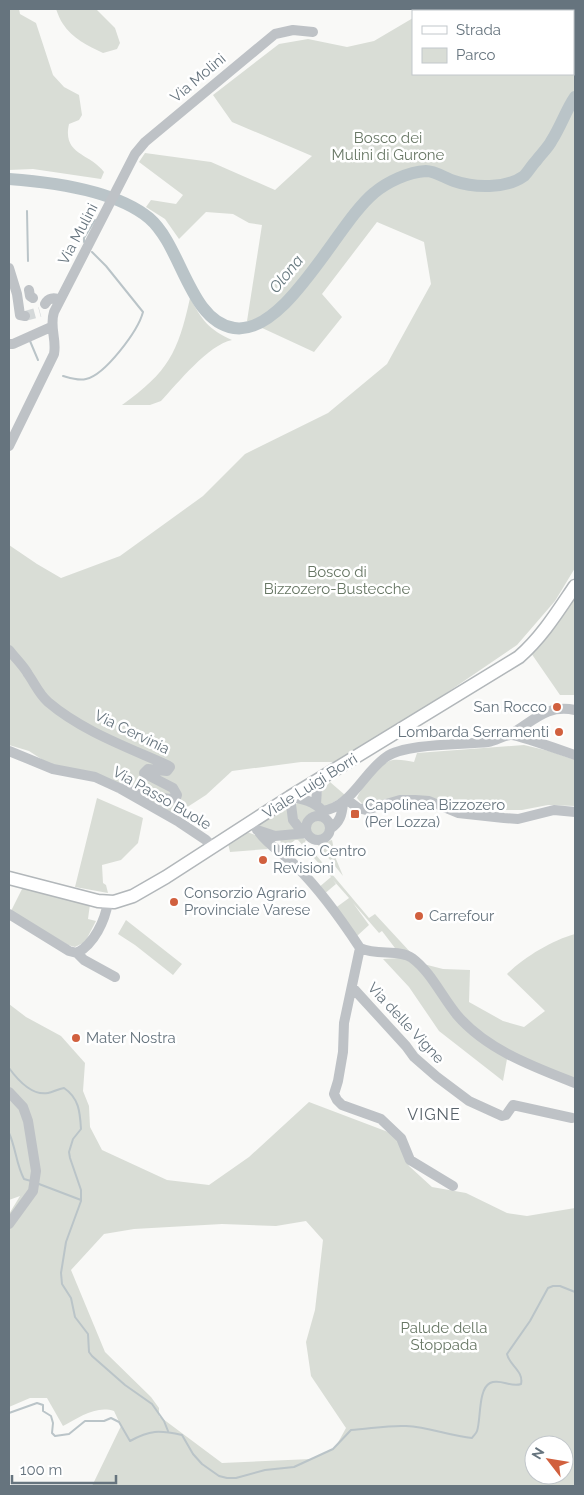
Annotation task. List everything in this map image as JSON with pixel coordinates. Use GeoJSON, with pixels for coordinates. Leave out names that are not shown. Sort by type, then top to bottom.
{"type":"FeatureCollection","features":[{"type":"Feature","properties":{"kind":"main road","name":"Viale Luigi Borri"},"geometry":{"type":"LineString","coordinates":[[9,878],[80,897],[108,902],[133,896],[166,877],[290,797],[519,657],[532,646],[575,586]]}},
{"type":"Feature","properties":{"kind":"street","name":"Via Molini"},"geometry":{"type":"LineString","coordinates":[[122,181],[135,154],[145,142],[275,34],[293,30],[313,32]]}},
{"type":"Feature","properties":{"kind":"street","name":"Via Mulini"},"geometry":{"type":"LineString","coordinates":[[9,446],[54,354],[55,340],[41,304],[60,300],[122,181]]}},
{"type":"Feature","properties":{"kind":"street"},"geometry":{"type":"LineString","coordinates":[[9,268],[17,294],[20,314],[25,316]]}},
{"type":"Feature","properties":{"kind":"street"},"geometry":{"type":"LineString","coordinates":[[9,344],[13,344],[51,327]]}},
{"type":"Feature","properties":{"kind":"street","name":"Via Cervinia"},"geometry":{"type":"LineString","coordinates":[[9,650],[28,672],[36,687],[48,701],[69,717],[96,732],[167,765],[170,768],[167,771],[144,770],[144,772],[173,788],[177,795],[176,798],[169,800],[132,789],[119,788]]}},
{"type":"Feature","properties":{"kind":"street"},"geometry":{"type":"LineString","coordinates":[[305,833],[306,825],[310,819],[320,810],[332,809],[345,801],[372,769],[387,756],[410,749],[491,742],[511,734],[548,711],[572,708]]}},
{"type":"Feature","properties":{"kind":"street"},"geometry":{"type":"LineString","coordinates":[[511,734],[575,755]]}},
{"type":"Feature","properties":{"kind":"street","name":"Via Passo Buole"},"geometry":{"type":"LineString","coordinates":[[9,751],[53,769],[95,777],[119,788],[179,822],[213,847]]}},
{"type":"Feature","properties":{"kind":"street"},"geometry":{"type":"LineString","coordinates":[[320,810],[317,790],[325,776]]}},
{"type":"Feature","properties":{"kind":"street"},"geometry":{"type":"LineString","coordinates":[[330,829],[328,821],[320,810],[303,799],[290,797],[293,820],[305,833],[314,839],[321,840],[337,824],[345,801]]}},
{"type":"Feature","properties":{"kind":"street"},"geometry":{"type":"LineString","coordinates":[[345,801],[366,810],[400,800],[415,800],[434,803],[458,813],[504,818],[518,818],[554,810],[575,812]]}},
{"type":"Feature","properties":{"kind":"street"},"geometry":{"type":"LineString","coordinates":[[249,823],[266,841],[286,856],[308,879],[360,948],[368,952],[401,953],[411,958],[424,970],[457,1016],[480,1036],[507,1053],[541,1070],[575,1083]]}},
{"type":"Feature","properties":{"kind":"street"},"geometry":{"type":"LineString","coordinates":[[259,832],[275,836],[305,833]]}},
{"type":"Feature","properties":{"kind":"street"},"geometry":{"type":"LineString","coordinates":[[275,836],[276,848]]}},
{"type":"Feature","properties":{"kind":"street"},"geometry":{"type":"LineString","coordinates":[[77,953],[86,948],[101,925],[108,902]]}},
{"type":"Feature","properties":{"kind":"street"},"geometry":{"type":"LineString","coordinates":[[9,914],[115,977]]}},
{"type":"Feature","properties":{"kind":"street","name":"Via delle Vigne"},"geometry":{"type":"LineString","coordinates":[[360,948],[344,1024],[343,1052],[334,1094],[342,1105],[381,1119],[401,1138],[410,1160],[453,1186]]}},
{"type":"Feature","properties":{"kind":"street","name":"Via delle Vigne"},"geometry":{"type":"LineString","coordinates":[[352,987],[414,1057],[469,1101],[502,1116],[506,1115],[513,1105],[572,1118]]}},
{"type":"Feature","properties":{"kind":"street"},"geometry":{"type":"LineString","coordinates":[[9,1092],[23,1108],[28,1121],[36,1170],[33,1191],[9,1224]]}},
{"type":"Feature","properties":{"kind":"green space"},"geometry":{"type":"Polygon","coordinates":[[[9,9],[19,9],[20,14],[36,23],[53,75],[64,87],[79,95],[82,115],[79,120],[69,124],[68,134],[70,142],[73,148],[104,172],[101,179],[33,169],[9,170],[9,9]]]}},
{"type":"Feature","properties":{"kind":"green space"},"geometry":{"type":"Polygon","coordinates":[[[56,9],[96,9],[115,28],[120,43],[117,49],[103,53],[81,41],[67,29],[56,9]]]}},
{"type":"Feature","properties":{"kind":"green space","name":"Bosco di Bizzozero-Bustecche"},"geometry":{"type":"Polygon","coordinates":[[[575,9],[575,568],[555,601],[517,645],[364,749],[337,762],[301,762],[232,771],[206,795],[175,815],[102,781],[52,766],[29,751],[9,745],[9,545],[61,578],[120,556],[203,496],[245,454],[328,413],[387,364],[431,284],[424,242],[377,222],[322,294],[342,317],[314,352],[247,321],[262,225],[249,223],[233,214],[206,212],[179,239],[165,219],[146,207],[151,200],[176,204],[183,195],[139,162],[145,153],[211,162],[275,190],[312,156],[232,122],[213,95],[279,44],[308,39],[347,47],[374,41],[412,19],[412,75],[574,75],[574,10],[424,10],[575,9]]]}},
{"type":"Feature","properties":{"kind":"green space"},"geometry":{"type":"Polygon","coordinates":[[[190,298],[211,328],[232,340],[223,343],[203,357],[161,401],[150,405],[122,405],[150,382],[169,360],[181,333],[190,298]]]}},
{"type":"Feature","properties":{"kind":"green space"},"geometry":{"type":"Polygon","coordinates":[[[575,598],[575,695],[560,695],[531,653],[575,598]]]}},
{"type":"Feature","properties":{"kind":"green space"},"geometry":{"type":"Polygon","coordinates":[[[524,745],[575,760],[575,806],[548,805],[522,810],[501,810],[480,804],[471,807],[427,797],[366,806],[357,798],[367,781],[377,770],[393,760],[414,762],[417,753],[524,745]]]}},
{"type":"Feature","properties":{"kind":"green space"},"geometry":{"type":"Polygon","coordinates":[[[330,782],[345,795],[324,808],[319,803],[322,791],[330,782]]]}},
{"type":"Feature","properties":{"kind":"green space"},"geometry":{"type":"Polygon","coordinates":[[[97,798],[143,818],[138,843],[121,860],[102,865],[103,883],[106,885],[108,893],[75,887],[97,798]]]}},
{"type":"Feature","properties":{"kind":"green space"},"geometry":{"type":"Polygon","coordinates":[[[299,802],[304,802],[320,813],[309,818],[304,829],[296,819],[295,805],[299,802]]]}},
{"type":"Feature","properties":{"kind":"green space"},"geometry":{"type":"Polygon","coordinates":[[[288,807],[297,830],[279,832],[261,828],[259,824],[288,807]]]}},
{"type":"Feature","properties":{"kind":"green space"},"geometry":{"type":"Polygon","coordinates":[[[318,819],[324,822],[327,828],[324,834],[318,837],[312,834],[309,828],[312,822],[318,819]]]}},
{"type":"Feature","properties":{"kind":"green space"},"geometry":{"type":"Polygon","coordinates":[[[247,832],[258,836],[268,849],[230,852],[228,843],[247,832]]]}},
{"type":"Feature","properties":{"kind":"green space"},"geometry":{"type":"Polygon","coordinates":[[[300,836],[306,840],[305,842],[369,918],[375,914],[412,954],[398,952],[382,931],[379,933],[353,903],[369,925],[357,936],[334,909],[349,898],[333,880],[336,884],[323,895],[318,888],[331,877],[298,840],[295,840],[282,851],[280,838],[300,836]]]}},
{"type":"Feature","properties":{"kind":"green space"},"geometry":{"type":"Polygon","coordinates":[[[332,840],[336,859],[343,876],[318,845],[332,840]]]}},
{"type":"Feature","properties":{"kind":"green space"},"geometry":{"type":"Polygon","coordinates":[[[23,887],[90,904],[88,919],[96,921],[85,942],[75,947],[68,945],[11,911],[23,887]]]}},
{"type":"Feature","properties":{"kind":"green space"},"geometry":{"type":"Polygon","coordinates":[[[126,920],[182,964],[173,975],[118,934],[126,920]]]}},
{"type":"Feature","properties":{"kind":"green space"},"geometry":{"type":"Polygon","coordinates":[[[575,934],[575,1082],[507,1059],[503,1081],[439,1031],[409,987],[383,959],[400,958],[443,969],[470,970],[469,1002],[503,1021],[524,1027],[545,1011],[507,974],[539,950],[557,940],[575,934]]]}},
{"type":"Feature","properties":{"kind":"green space","name":"Palude della Stoppada"},"geometry":{"type":"Polygon","coordinates":[[[9,1004],[26,1017],[61,1036],[85,1063],[83,1091],[89,1106],[90,1127],[102,1150],[167,1180],[209,1185],[249,1157],[309,1102],[396,1135],[409,1166],[432,1187],[466,1193],[507,1213],[527,1216],[575,1208],[575,1486],[92,1486],[121,1426],[114,1411],[94,1411],[63,1426],[47,1398],[30,1398],[9,1407],[9,1214],[20,1196],[9,1200],[9,1004]],[[306,1221],[276,1226],[222,1224],[134,1229],[104,1234],[71,1270],[105,1352],[151,1397],[159,1408],[159,1416],[222,1463],[311,1459],[335,1448],[346,1428],[311,1376],[306,1342],[315,1310],[323,1240],[306,1221]]]}},
{"type":"Feature","properties":{"kind":"waterway","name":"Olona"},"geometry":{"type":"LineString","coordinates":[[9,179],[44,182],[82,189],[101,194],[135,208],[149,218],[160,230],[196,298],[206,312],[219,322],[234,328],[253,326],[273,314],[292,296],[360,207],[379,189],[391,181],[426,171],[454,181],[480,186],[499,185],[517,180],[524,176],[549,146],[575,97]]}},
{"type":"Feature","properties":{"kind":"waterway"},"geometry":{"type":"LineString","coordinates":[[27,211],[28,261]]}},
{"type":"Feature","properties":{"kind":"waterway"},"geometry":{"type":"LineString","coordinates":[[84,242],[84,238],[95,220]]}},
{"type":"Feature","properties":{"kind":"waterway"},"geometry":{"type":"LineString","coordinates":[[63,376],[83,380],[94,376],[102,370],[128,340],[143,312],[106,266],[92,252]]}},
{"type":"Feature","properties":{"kind":"waterway"},"geometry":{"type":"LineString","coordinates":[[30,341],[38,360]]}},
{"type":"Feature","properties":{"kind":"waterway"},"geometry":{"type":"LineString","coordinates":[[9,1068],[21,1082],[36,1092],[48,1093],[64,1088],[76,1101],[81,1129],[73,1139],[69,1152],[81,1190],[81,1201],[66,1242],[61,1273],[62,1284],[71,1298],[75,1317],[88,1334],[89,1352],[125,1385],[152,1404],[164,1421],[168,1431]]}},
{"type":"Feature","properties":{"kind":"waterway"},"geometry":{"type":"LineString","coordinates":[[9,1133],[21,1173],[24,1179],[31,1181]]}},
{"type":"Feature","properties":{"kind":"waterway"},"geometry":{"type":"LineString","coordinates":[[39,1184],[81,1200]]}},
{"type":"Feature","properties":{"kind":"waterway"},"geometry":{"type":"LineString","coordinates":[[9,1413],[37,1403],[43,1405],[43,1411],[51,1416],[53,1423],[52,1433],[55,1436],[69,1434],[85,1421],[104,1421],[111,1418],[119,1422],[130,1441],[155,1432],[182,1435],[193,1454],[202,1464],[219,1476],[227,1478],[236,1478],[265,1470],[294,1467],[333,1449],[351,1430],[406,1426],[472,1438],[477,1431],[483,1391],[486,1386],[494,1382],[513,1385],[521,1384],[520,1375],[510,1362],[507,1354],[530,1321],[548,1288],[560,1286],[575,1292]]}},
{"type":"Feature","properties":{"kind":"tunnel"},"geometry":{"type":"LineString","coordinates":[[25,316],[40,312]]}},
{"type":"Feature","properties":{"kind":"place","name":"San Rocco"},"geometry":{"type":"Point","coordinates":[557,707]}},
{"type":"Feature","properties":{"kind":"place","name":"Lombarda Serramenti"},"geometry":{"type":"Point","coordinates":[559,732]}},
{"type":"Feature","properties":{"kind":"place","name":"Capolinea Bizzozero (Per Lozza)"},"geometry":{"type":"Point","coordinates":[355,814]}},
{"type":"Feature","properties":{"kind":"place","name":"Ufficio Centro Revisioni"},"geometry":{"type":"Point","coordinates":[263,860]}},
{"type":"Feature","properties":{"kind":"place","name":"Consorzio Agrario Provinciale Varese"},"geometry":{"type":"Point","coordinates":[174,902]}},
{"type":"Feature","properties":{"kind":"place","name":"Carrefour"},"geometry":{"type":"Point","coordinates":[419,916]}},
{"type":"Feature","properties":{"kind":"place","name":"Mater Nostra"},"geometry":{"type":"Point","coordinates":[76,1038]}},
{"type":"Feature","properties":{"kind":"district","name":"VIGNE"},"geometry":{"type":"Point","coordinates":[434,1114]}},
{"type":"Feature","properties":{"kind":"park label","name":"Bosco dei Mulini di Gurone"},"geometry":{"type":"Point","coordinates":[388,146]}}]}
